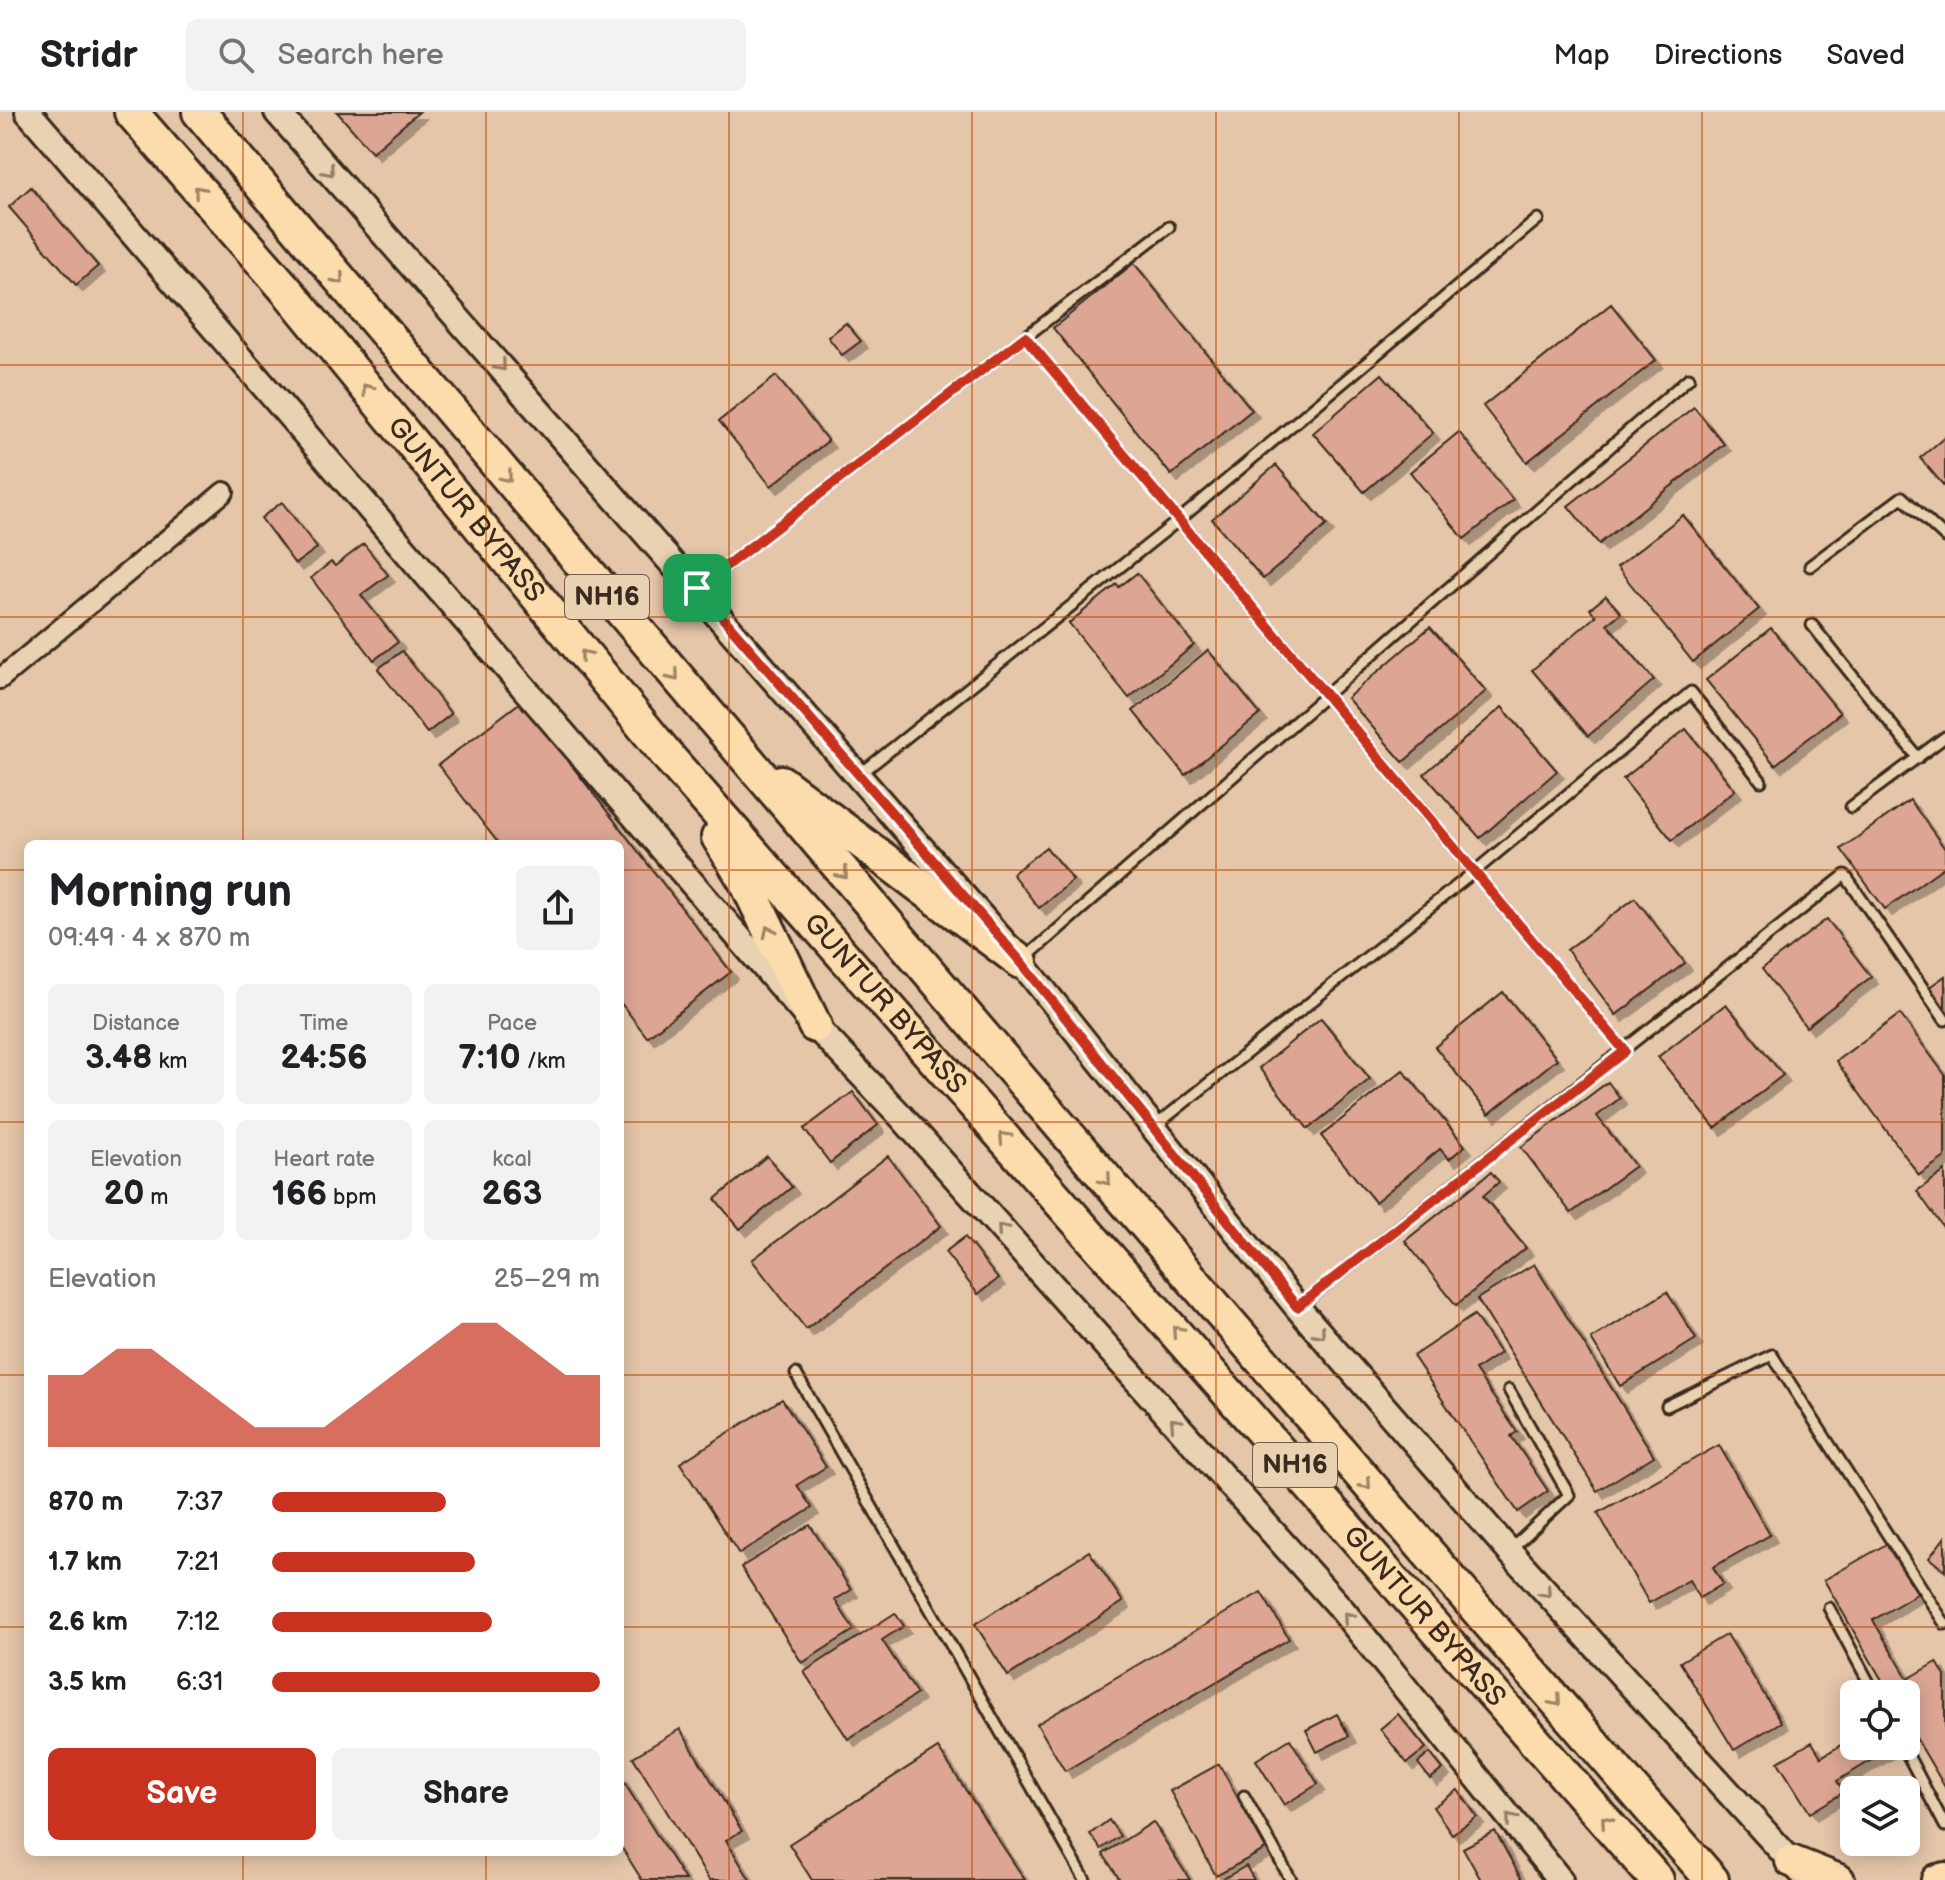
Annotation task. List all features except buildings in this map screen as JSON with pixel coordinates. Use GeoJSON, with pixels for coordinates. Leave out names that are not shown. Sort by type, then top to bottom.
{"type":"FeatureCollection","features":[{"type":"Feature","properties":{"kind":"highway","name":"GUNTUR BYPASS"},"geometry":{"type":"LineString","coordinates":[[131,112],[289,293],[671,760],[1657,1880]]}},
{"type":"Feature","properties":{"kind":"highway","name":"GUNTUR BYPASS"},"geometry":{"type":"LineString","coordinates":[[199,112],[731,743],[1020,1077],[1244,1343],[1712,1880]]}},
{"type":"Feature","properties":{"kind":"highway"},"geometry":{"type":"LineString","coordinates":[[731,743],[1021,962]]}},
{"type":"Feature","properties":{"kind":"highway"},"geometry":{"type":"LineString","coordinates":[[671,760],[747,884],[815,1026]]}},
{"type":"Feature","properties":{"kind":"main road"},"geometry":{"type":"LineString","coordinates":[[1799,1870],[1839,1880]]}},
{"type":"Feature","properties":{"kind":"main road"},"geometry":{"type":"LineString","coordinates":[[1937,1880],[1945,1878]]}},
{"type":"Feature","properties":{"kind":"street"},"geometry":{"type":"LineString","coordinates":[[28,112],[815,1026],[899,1114],[1343,1611],[1560,1880]]}},
{"type":"Feature","properties":{"kind":"street"},"geometry":{"type":"LineString","coordinates":[[277,112],[697,588],[1021,962],[1297,1307],[1509,1551],[1799,1870]]}},
{"type":"Feature","properties":{"kind":"street"},"geometry":{"type":"LineString","coordinates":[[0,679],[224,492]]}},
{"type":"Feature","properties":{"kind":"lane"},"geometry":{"type":"LineString","coordinates":[[859,775],[1179,520],[1538,219]]}},
{"type":"Feature","properties":{"kind":"lane"},"geometry":{"type":"LineString","coordinates":[[697,588],[1169,227]]}},
{"type":"Feature","properties":{"kind":"lane"},"geometry":{"type":"LineString","coordinates":[[1025,337],[1625,1051]]}},
{"type":"Feature","properties":{"kind":"lane"},"geometry":{"type":"LineString","coordinates":[[1021,962],[1689,378]]}},
{"type":"Feature","properties":{"kind":"lane"},"geometry":{"type":"LineString","coordinates":[[1810,566],[1902,497],[1945,537]]}},
{"type":"Feature","properties":{"kind":"lane"},"geometry":{"type":"LineString","coordinates":[[1812,625],[1918,758]]}},
{"type":"Feature","properties":{"kind":"lane"},"geometry":{"type":"LineString","coordinates":[[1155,1126],[1474,872],[1691,692],[1761,781]]}},
{"type":"Feature","properties":{"kind":"lane"},"geometry":{"type":"LineString","coordinates":[[1851,807],[1945,737]]}},
{"type":"Feature","properties":{"kind":"lane"},"geometry":{"type":"LineString","coordinates":[[1297,1307],[1845,875],[1945,1020]]}},
{"type":"Feature","properties":{"kind":"lane"},"geometry":{"type":"LineString","coordinates":[[1667,1406],[1772,1355],[1945,1624]]}},
{"type":"Feature","properties":{"kind":"lane"},"geometry":{"type":"LineString","coordinates":[[796,1374],[1085,1880]]}},
{"type":"Feature","properties":{"kind":"lane"},"geometry":{"type":"LineString","coordinates":[[1509,1390],[1569,1495],[1509,1551]]}},
{"type":"Feature","properties":{"kind":"lane"},"geometry":{"type":"LineString","coordinates":[[1829,1608],[1868,1680]]}},
{"type":"Feature","properties":{"kind":"lane"},"geometry":{"type":"LineString","coordinates":[[1910,1760],[1945,1826]]}},
{"type":"Feature","properties":{"kind":"lane"},"geometry":{"type":"LineString","coordinates":[[1244,1796],[1291,1880]]}},
{"type":"Feature","properties":{"kind":"route"},"geometry":{"type":"LineString","coordinates":[[1025,337],[1625,1051],[1297,1307],[1021,962],[697,588],[1025,337]]}}]}
